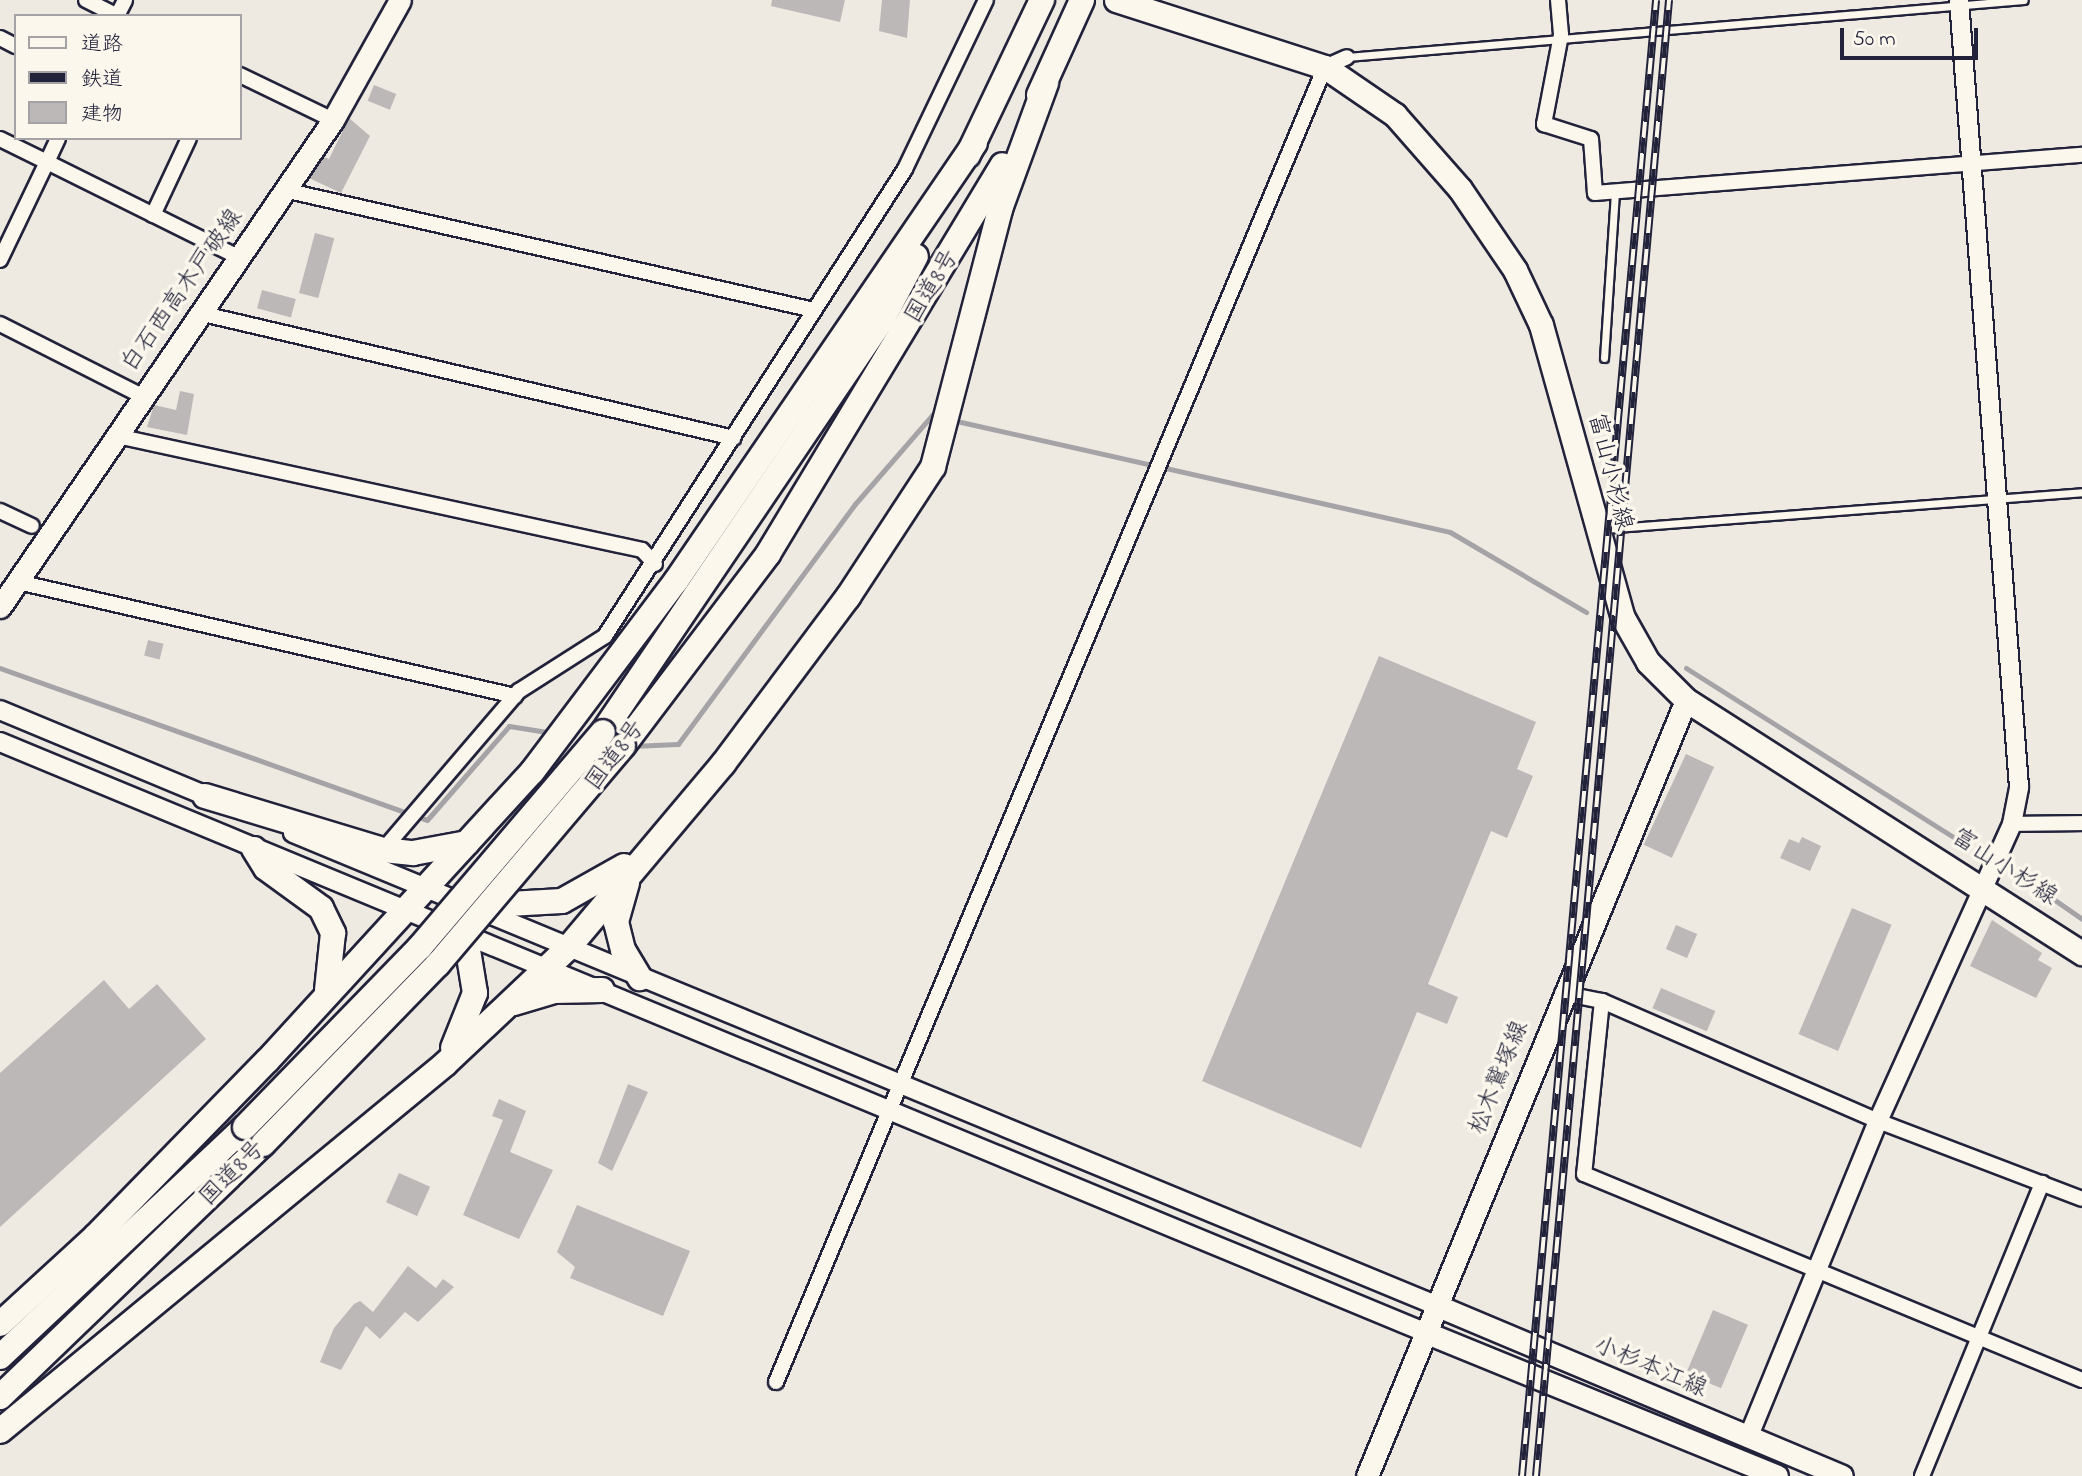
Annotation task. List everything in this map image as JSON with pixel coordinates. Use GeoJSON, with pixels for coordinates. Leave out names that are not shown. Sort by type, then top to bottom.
{"type":"FeatureCollection","features":[{"type":"Feature","properties":{"kind":"highway","name":"国道8号"},"geometry":{"type":"LineString","coordinates":[[0,1357],[245,1127],[420,947],[613,739],[882,320],[975,143],[1042,0]]}},
{"type":"Feature","properties":{"kind":"highway","name":"国道8号"},"geometry":{"type":"LineString","coordinates":[[0,1397],[263,1144],[438,964],[613,739],[768,554],[960,243],[1046,83],[1082,0]]}},
{"type":"Feature","properties":{"kind":"highway"},"geometry":{"type":"LineString","coordinates":[[0,1431],[445,1064],[568,948],[645,851],[723,764],[797,667],[933,467],[1000,209],[1046,83]]}},
{"type":"Feature","properties":{"kind":"highway"},"geometry":{"type":"LineString","coordinates":[[0,1324],[106,1226],[327,991],[427,890],[532,772],[676,581],[975,143]]}},
{"type":"Feature","properties":{"kind":"highway"},"geometry":{"type":"LineString","coordinates":[[205,796],[383,850],[413,853],[467,843]]}},
{"type":"Feature","properties":{"kind":"highway"},"geometry":{"type":"LineString","coordinates":[[254,849],[266,868],[321,908],[333,933],[327,991]]}},
{"type":"Feature","properties":{"kind":"highway"},"geometry":{"type":"LineString","coordinates":[[463,906],[562,901],[645,851]]}},
{"type":"Feature","properties":{"kind":"highway"},"geometry":{"type":"LineString","coordinates":[[640,978],[623,950],[616,922],[619,898],[645,851]]}},
{"type":"Feature","properties":{"kind":"highway"},"geometry":{"type":"LineString","coordinates":[[427,890],[466,939],[475,993],[445,1064]]}},
{"type":"Feature","properties":{"kind":"highway"},"geometry":{"type":"LineString","coordinates":[[503,1008],[529,996],[602,990]]}},
{"type":"Feature","properties":{"kind":"main road","name":"白石西高木戸破線"},"geometry":{"type":"LineString","coordinates":[[0,607],[333,120],[400,0]]}},
{"type":"Feature","properties":{"kind":"main road","name":"富山小杉線"},"geometry":{"type":"LineString","coordinates":[[1116,0],[1325,67],[1395,115],[1460,189],[1515,271],[1563,392],[1595,530],[1622,616],[1648,662],[1686,700],[1981,883],[2082,953]]}},
{"type":"Feature","properties":{"kind":"main road","name":"松木鷲塚線"},"geometry":{"type":"LineString","coordinates":[[1367,1476],[1438,1306],[1562,993],[1686,700]]}},
{"type":"Feature","properties":{"kind":"main road","name":"小杉本江線"},"geometry":{"type":"LineString","coordinates":[[1438,1306],[1842,1476]]}},
{"type":"Feature","properties":{"kind":"main road","name":"小杉本江線"},"geometry":{"type":"LineString","coordinates":[[1427,1333],[1777,1476]]}},
{"type":"Feature","properties":{"kind":"street"},"geometry":{"type":"LineString","coordinates":[[86,0],[114,14]]}},
{"type":"Feature","properties":{"kind":"street"},"geometry":{"type":"LineString","coordinates":[[383,850],[515,696],[605,636],[656,564],[905,169],[986,0]]}},
{"type":"Feature","properties":{"kind":"street"},"geometry":{"type":"LineString","coordinates":[[1558,0],[1561,35],[1544,124],[1591,139],[1595,193],[2082,155]]}},
{"type":"Feature","properties":{"kind":"street"},"geometry":{"type":"LineString","coordinates":[[1748,1438],[1878,1121],[1981,883],[2012,824],[2020,730],[1959,3]]}},
{"type":"Feature","properties":{"kind":"street"},"geometry":{"type":"LineString","coordinates":[[776,1382],[898,1084],[1325,67],[1347,57]]}},
{"type":"Feature","properties":{"kind":"street"},"geometry":{"type":"LineString","coordinates":[[242,76],[333,120]]}},
{"type":"Feature","properties":{"kind":"street"},"geometry":{"type":"LineString","coordinates":[[0,139],[237,257]]}},
{"type":"Feature","properties":{"kind":"street"},"geometry":{"type":"LineString","coordinates":[[0,260],[57,140]]}},
{"type":"Feature","properties":{"kind":"street"},"geometry":{"type":"LineString","coordinates":[[153,215],[188,140]]}},
{"type":"Feature","properties":{"kind":"street"},"geometry":{"type":"LineString","coordinates":[[284,190],[814,310]]}},
{"type":"Feature","properties":{"kind":"street"},"geometry":{"type":"LineString","coordinates":[[199,313],[734,438]]}},
{"type":"Feature","properties":{"kind":"street"},"geometry":{"type":"LineString","coordinates":[[0,324],[142,396]]}},
{"type":"Feature","properties":{"kind":"street"},"geometry":{"type":"LineString","coordinates":[[117,436],[642,551],[656,564]]}},
{"type":"Feature","properties":{"kind":"street"},"geometry":{"type":"LineString","coordinates":[[0,511],[32,526]]}},
{"type":"Feature","properties":{"kind":"street"},"geometry":{"type":"LineString","coordinates":[[18,582],[515,696]]}},
{"type":"Feature","properties":{"kind":"street"},"geometry":{"type":"LineString","coordinates":[[0,710],[463,906],[1438,1306]]}},
{"type":"Feature","properties":{"kind":"street"},"geometry":{"type":"LineString","coordinates":[[0,742],[406,910],[466,939],[602,990],[1427,1333]]}},
{"type":"Feature","properties":{"kind":"street"},"geometry":{"type":"LineString","coordinates":[[2012,824],[2082,823]]}},
{"type":"Feature","properties":{"kind":"street"},"geometry":{"type":"LineString","coordinates":[[1562,993],[1602,1001],[1878,1121],[2082,1199]]}},
{"type":"Feature","properties":{"kind":"street"},"geometry":{"type":"LineString","coordinates":[[1602,1001],[1584,1174],[2082,1380]]}},
{"type":"Feature","properties":{"kind":"street"},"geometry":{"type":"LineString","coordinates":[[1922,1476],[2042,1183]]}},
{"type":"Feature","properties":{"kind":"lane"},"geometry":{"type":"LineString","coordinates":[[1347,57],[1561,35],[2024,0]]}},
{"type":"Feature","properties":{"kind":"lane"},"geometry":{"type":"LineString","coordinates":[[1604,358],[1615,192]]}},
{"type":"Feature","properties":{"kind":"lane"},"geometry":{"type":"LineString","coordinates":[[1595,530],[2082,492]]}},
{"type":"Feature","properties":{"kind":"building"},"geometry":{"type":"Polygon","coordinates":[[[772,0],[845,0],[840,22],[771,6],[772,0]]]}},
{"type":"Feature","properties":{"kind":"building"},"geometry":{"type":"Polygon","coordinates":[[[882,0],[910,0],[907,38],[879,31],[882,0]]]}},
{"type":"Feature","properties":{"kind":"building"},"geometry":{"type":"Polygon","coordinates":[[[374,85],[396,94],[390,110],[368,101],[374,85]]]}},
{"type":"Feature","properties":{"kind":"building"},"geometry":{"type":"Polygon","coordinates":[[[349,118],[370,136],[341,193],[309,178],[324,157],[329,159],[349,118]]]}},
{"type":"Feature","properties":{"kind":"building"},"geometry":{"type":"Polygon","coordinates":[[[315,233],[334,238],[318,298],[299,293],[315,233]]]}},
{"type":"Feature","properties":{"kind":"building"},"geometry":{"type":"Polygon","coordinates":[[[262,290],[296,299],[291,317],[257,308],[262,290]]]}},
{"type":"Feature","properties":{"kind":"building"},"geometry":{"type":"Polygon","coordinates":[[[180,391],[194,394],[187,435],[147,427],[154,405],[176,410],[180,391]]]}},
{"type":"Feature","properties":{"kind":"building"},"geometry":{"type":"Polygon","coordinates":[[[148,640],[164,644],[160,659],[144,656],[148,640]]]}},
{"type":"Feature","properties":{"kind":"building"},"geometry":{"type":"Polygon","coordinates":[[[1379,656],[1536,722],[1517,769],[1533,776],[1507,838],[1491,831],[1428,984],[1458,997],[1447,1024],[1417,1012],[1361,1148],[1202,1081],[1379,656]]]}},
{"type":"Feature","properties":{"kind":"building"},"geometry":{"type":"Polygon","coordinates":[[[1686,754],[1714,767],[1672,858],[1644,845],[1686,754]]]}},
{"type":"Feature","properties":{"kind":"building"},"geometry":{"type":"Polygon","coordinates":[[[1802,837],[1821,846],[1810,871],[1780,858],[1789,839],[1799,843],[1802,837]]]}},
{"type":"Feature","properties":{"kind":"building"},"geometry":{"type":"Polygon","coordinates":[[[1852,908],[1892,925],[1838,1051],[1798,1034],[1852,908]]]}},
{"type":"Feature","properties":{"kind":"building"},"geometry":{"type":"Polygon","coordinates":[[[1992,920],[2042,953],[2038,960],[2052,968],[2036,998],[1970,966],[1992,920]]]}},
{"type":"Feature","properties":{"kind":"building"},"geometry":{"type":"Polygon","coordinates":[[[1676,925],[1697,934],[1687,958],[1666,949],[1676,925]]]}},
{"type":"Feature","properties":{"kind":"building"},"geometry":{"type":"Polygon","coordinates":[[[104,980],[129,1009],[157,984],[206,1039],[0,1227],[0,1073],[104,980]]]}},
{"type":"Feature","properties":{"kind":"building"},"geometry":{"type":"Polygon","coordinates":[[[1661,988],[1715,1011],[1707,1031],[1652,1008],[1661,988]]]}},
{"type":"Feature","properties":{"kind":"building"},"geometry":{"type":"Polygon","coordinates":[[[628,1084],[648,1092],[612,1171],[598,1163],[628,1084]]]}},
{"type":"Feature","properties":{"kind":"building"},"geometry":{"type":"Polygon","coordinates":[[[499,1099],[526,1111],[510,1152],[553,1170],[519,1239],[463,1215],[503,1120],[492,1116],[499,1099]]]}},
{"type":"Feature","properties":{"kind":"building"},"geometry":{"type":"Polygon","coordinates":[[[399,1173],[430,1187],[417,1216],[386,1202],[399,1173]]]}},
{"type":"Feature","properties":{"kind":"building"},"geometry":{"type":"Polygon","coordinates":[[[577,1205],[690,1251],[663,1316],[570,1278],[575,1267],[557,1252],[577,1205]]]}},
{"type":"Feature","properties":{"kind":"building"},"geometry":{"type":"Polygon","coordinates":[[[408,1266],[436,1288],[443,1279],[454,1287],[418,1322],[405,1312],[380,1339],[366,1326],[341,1370],[320,1362],[334,1328],[354,1304],[360,1301],[373,1312],[408,1266]]]}},
{"type":"Feature","properties":{"kind":"building"},"geometry":{"type":"Polygon","coordinates":[[[1713,1310],[1748,1325],[1721,1388],[1686,1374],[1713,1310]]]}},
{"type":"Feature","properties":{"kind":"waterway"},"geometry":{"type":"LineString","coordinates":[[632,746],[678,744],[855,504],[932,415],[939,417]]}},
{"type":"Feature","properties":{"kind":"waterway"},"geometry":{"type":"LineString","coordinates":[[952,420],[1450,532],[1586,612]]}},
{"type":"Feature","properties":{"kind":"waterway"},"geometry":{"type":"LineString","coordinates":[[0,668],[427,820],[509,726],[553,733]]}},
{"type":"Feature","properties":{"kind":"waterway"},"geometry":{"type":"LineString","coordinates":[[1686,668],[1956,839]]}},
{"type":"Feature","properties":{"kind":"waterway"},"geometry":{"type":"LineString","coordinates":[[2039,889],[2082,919]]}},
{"type":"Feature","properties":{"kind":"railway"},"geometry":{"type":"LineString","coordinates":[[1522,1476],[1656,0]]}},
{"type":"Feature","properties":{"kind":"railway"},"geometry":{"type":"LineString","coordinates":[[1536,1476],[1669,0]]}}]}
